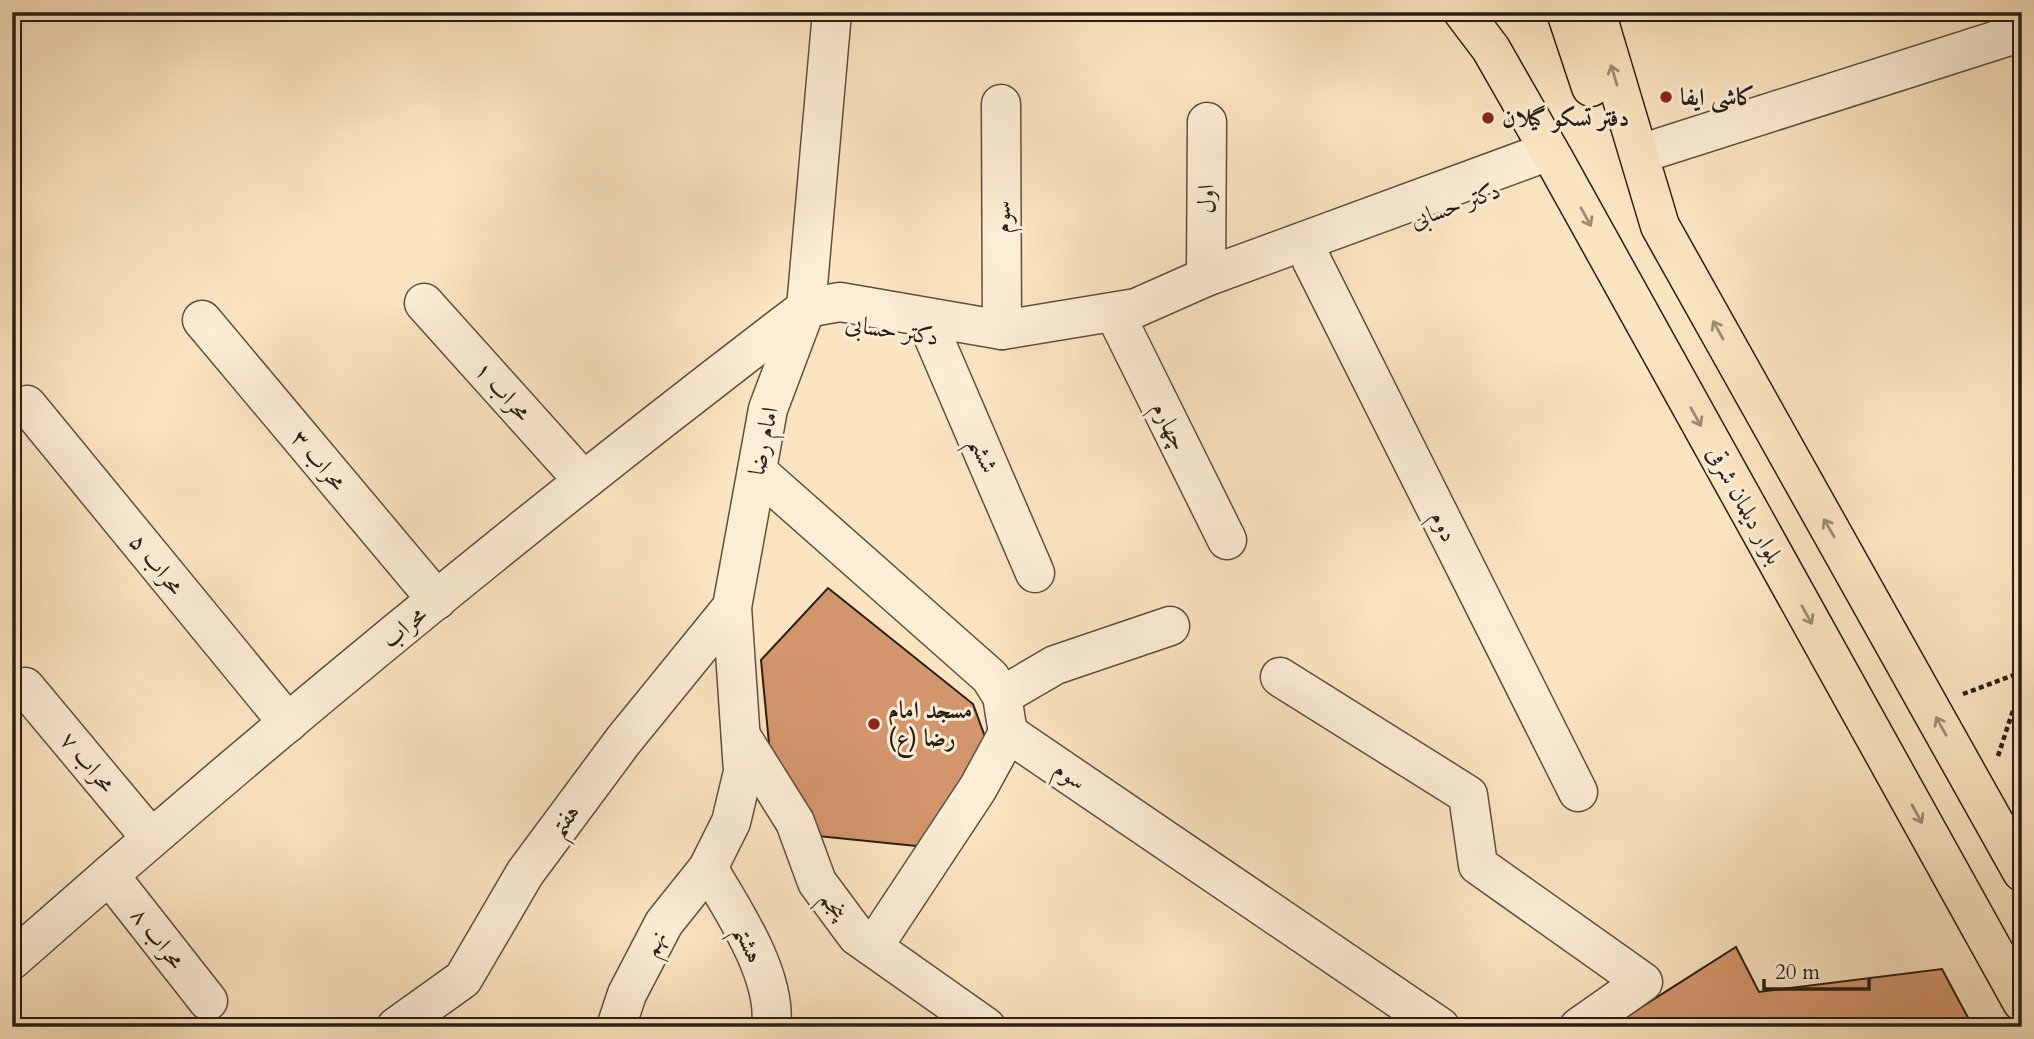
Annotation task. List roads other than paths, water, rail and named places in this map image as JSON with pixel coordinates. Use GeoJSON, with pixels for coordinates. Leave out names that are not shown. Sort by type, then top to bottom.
{"type":"FeatureCollection","features":[{"type":"Feature","properties":{"kind":"main road","name":"بلوار دیلمان شرقی"},"geometry":{"type":"LineString","coordinates":[[1463,12],[1487,30],[1553,159],[2022,1002]]}},
{"type":"Feature","properties":{"kind":"main road"},"geometry":{"type":"LineString","coordinates":[[1566,12],[1605,126],[2022,872]]}},
{"type":"Feature","properties":{"kind":"main road"},"geometry":{"type":"LineString","coordinates":[[1598,12],[1602,35],[1660,226]]}},
{"type":"Feature","properties":{"kind":"street","name":"امام رضا"},"geometry":{"type":"LineString","coordinates":[[708,868],[734,810],[743,772],[732,607],[768,409],[806,308],[832,12]]}},
{"type":"Feature","properties":{"kind":"street"},"geometry":{"type":"LineString","coordinates":[[1640,154],[2022,32]]}},
{"type":"Feature","properties":{"kind":"street","name":"سوم"},"geometry":{"type":"LineString","coordinates":[[1001,104],[1002,330]]}},
{"type":"Feature","properties":{"kind":"street","name":"اول"},"geometry":{"type":"LineString","coordinates":[[1206,277],[1207,122]]}},
{"type":"Feature","properties":{"kind":"street","name":"دکتر حسابی"},"geometry":{"type":"LineString","coordinates":[[806,308],[840,302],[1002,330],[1117,320],[1142,322],[1311,259],[1553,159]]}},
{"type":"Feature","properties":{"kind":"street","name":"دکتر حسابی"},"geometry":{"type":"LineString","coordinates":[[806,308],[834,321],[1002,348],[1117,320],[1136,308],[1206,277],[1553,159]]}},
{"type":"Feature","properties":{"kind":"street","name":"دوم"},"geometry":{"type":"LineString","coordinates":[[1311,259],[1578,792]]}},
{"type":"Feature","properties":{"kind":"street","name":"محراب ۱"},"geometry":{"type":"LineString","coordinates":[[424,303],[583,480]]}},
{"type":"Feature","properties":{"kind":"street","name":"محراب"},"geometry":{"type":"LineString","coordinates":[[12,960],[151,838],[583,480],[806,308]]}},
{"type":"Feature","properties":{"kind":"street","name":"محراب ۳"},"geometry":{"type":"LineString","coordinates":[[202,320],[437,600]]}},
{"type":"Feature","properties":{"kind":"street","name":"چهارم"},"geometry":{"type":"LineString","coordinates":[[1117,320],[1227,540]]}},
{"type":"Feature","properties":{"kind":"street","name":"ششم"},"geometry":{"type":"LineString","coordinates":[[933,336],[1035,573]]}},
{"type":"Feature","properties":{"kind":"street","name":"محراب ۵"},"geometry":{"type":"LineString","coordinates":[[27,405],[288,723]]}},
{"type":"Feature","properties":{"kind":"street","name":"سوم"},"geometry":{"type":"LineString","coordinates":[[757,471],[990,677],[1005,714],[1440,1027]]}},
{"type":"Feature","properties":{"kind":"street","name":"هفتم"},"geometry":{"type":"LineString","coordinates":[[396,1027],[463,979],[525,873],[623,741],[732,607]]}},
{"type":"Feature","properties":{"kind":"street"},"geometry":{"type":"LineString","coordinates":[[873,947],[978,788],[1005,714],[1055,665],[1170,626]]}},
{"type":"Feature","properties":{"kind":"street"},"geometry":{"type":"LineString","coordinates":[[1280,677],[1468,795],[1478,865],[1643,982],[1579,1027]]}},
{"type":"Feature","properties":{"kind":"street","name":"محراب ۷"},"geometry":{"type":"LineString","coordinates":[[25,687],[151,838]]}},
{"type":"Feature","properties":{"kind":"street","name":"پنجم"},"geometry":{"type":"LineString","coordinates":[[740,734],[795,822],[817,882],[857,936],[986,1027]]}},
{"type":"Feature","properties":{"kind":"street","name":"نهم"},"geometry":{"type":"LineString","coordinates":[[616,1027],[627,994],[664,923],[708,868]]}},
{"type":"Feature","properties":{"kind":"street","name":"هشتم"},"geometry":{"type":"LineString","coordinates":[[708,868],[743,927],[767,986],[771,1027]]}},
{"type":"Feature","properties":{"kind":"street","name":"محراب ۸"},"geometry":{"type":"LineString","coordinates":[[109,874],[208,1001]]}},
{"type":"Feature","properties":{"kind":"place","name":"کاشی ایفا"},"geometry":{"type":"Point","coordinates":[1666,97]}},
{"type":"Feature","properties":{"kind":"place","name":"دفتر تسکو گیلان"},"geometry":{"type":"Point","coordinates":[1488,118]}},
{"type":"Feature","properties":{"kind":"place","name":"مسجد امام رضا (ع)"},"geometry":{"type":"Point","coordinates":[874,724]}}]}
